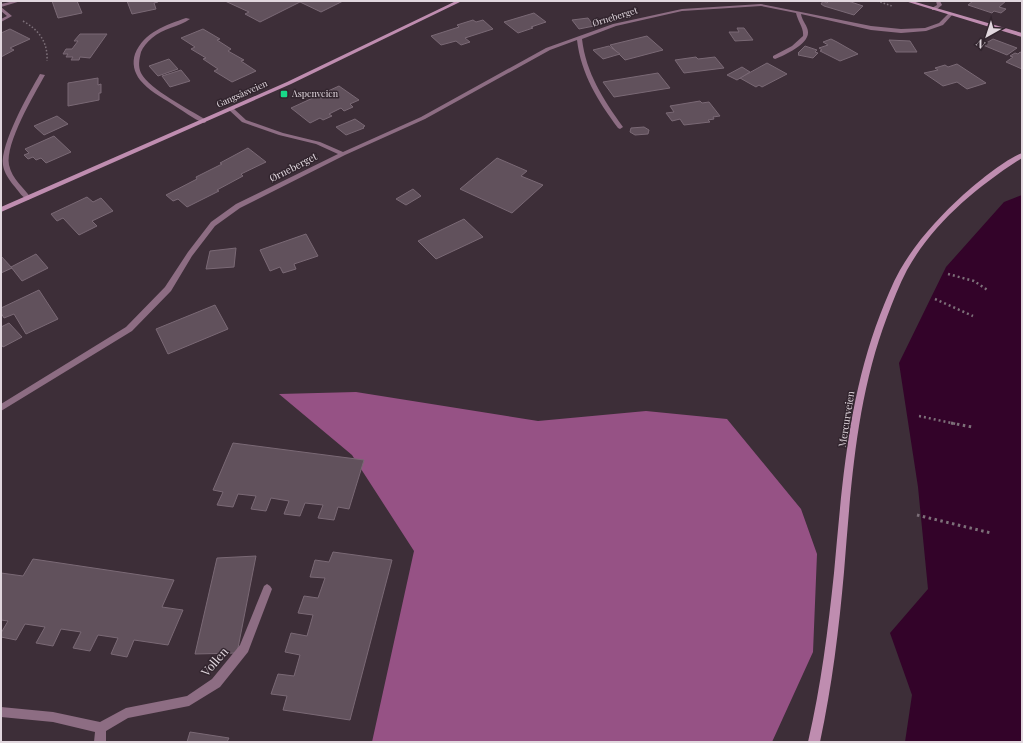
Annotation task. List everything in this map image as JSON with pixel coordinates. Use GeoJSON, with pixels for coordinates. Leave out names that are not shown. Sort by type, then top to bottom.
{"type":"FeatureCollection","features":[{"type":"Feature","properties":{"kind":"street"},"geometry":{"type":"LineString","coordinates":[[1,21],[10,16],[1,7],[19,1]]}},
{"type":"Feature","properties":{"kind":"street","name":"Gangsåsveien"},"geometry":{"type":"LineString","coordinates":[[1,210],[344,58],[460,1]]}},
{"type":"Feature","properties":{"kind":"street"},"geometry":{"type":"LineString","coordinates":[[907,1],[1022,35]]}},
{"type":"Feature","properties":{"kind":"street"},"geometry":{"type":"LineString","coordinates":[[934,10],[940,4],[938,1]]}},
{"type":"Feature","properties":{"kind":"street","name":"Ørneberget"},"geometry":{"type":"LineString","coordinates":[[1,408],[129,329],[168,289],[190,254],[213,224],[238,206],[343,154],[423,118],[548,49],[615,26],[682,10],[761,6],[798,12],[871,28],[901,31],[926,29],[941,24],[951,14]]}},
{"type":"Feature","properties":{"kind":"street"},"geometry":{"type":"LineString","coordinates":[[775,57],[794,48],[804,39],[806,32],[800,21],[798,12]]}},
{"type":"Feature","properties":{"kind":"street"},"geometry":{"type":"LineString","coordinates":[[188,19],[170,25],[147,38],[139,49],[136,62],[138,74],[147,84],[204,121]]}},
{"type":"Feature","properties":{"kind":"street"},"geometry":{"type":"LineString","coordinates":[[579,38],[580,53],[585,69],[606,108],[620,127]]}},
{"type":"Feature","properties":{"kind":"street"},"geometry":{"type":"LineString","coordinates":[[28,198],[15,184],[5,164],[7,149],[11,137],[42,75]]}},
{"type":"Feature","properties":{"kind":"street"},"geometry":{"type":"LineString","coordinates":[[231,109],[244,121],[281,134],[318,143],[343,154]]}},
{"type":"Feature","properties":{"kind":"street","name":"Mercurveien"},"geometry":{"type":"LineString","coordinates":[[814,742],[822,707],[835,618],[848,476],[857,410],[867,364],[877,330],[906,265],[930,234],[954,208],[979,186],[1006,165],[1022,155]]}},
{"type":"Feature","properties":{"kind":"street","name":"Vollen"},"geometry":{"type":"LineString","coordinates":[[101,728],[126,713],[189,701],[216,684],[244,648],[267,589]]}},
{"type":"Feature","properties":{"kind":"street"},"geometry":{"type":"LineString","coordinates":[[1,712],[53,717],[101,728],[100,742]]}},
{"type":"Feature","properties":{"kind":"path"},"geometry":{"type":"LineString","coordinates":[[10,16],[38,30],[43,37],[48,54],[47,62],[42,75]]}},
{"type":"Feature","properties":{"kind":"path"},"geometry":{"type":"LineString","coordinates":[[948,274],[974,282],[989,291]]}},
{"type":"Feature","properties":{"kind":"path"},"geometry":{"type":"LineString","coordinates":[[935,299],[973,316]]}},
{"type":"Feature","properties":{"kind":"path"},"geometry":{"type":"LineString","coordinates":[[919,416],[972,427]]}},
{"type":"Feature","properties":{"kind":"path"},"geometry":{"type":"LineString","coordinates":[[917,515],[991,533]]}},
{"type":"Feature","properties":{"kind":"shaded area"},"geometry":{"type":"Polygon","coordinates":[[[1022,195],[1022,742],[905,742],[912,695],[890,633],[928,589],[918,487],[899,363],[946,267],[1004,202],[1022,195]]]}},
{"type":"Feature","properties":{"kind":"shaded area"},"geometry":{"type":"Polygon","coordinates":[[[356,392],[538,421],[646,411],[727,419],[801,509],[817,554],[813,652],[772,742],[372,742],[414,551],[352,455],[279,394],[356,392]]]}},
{"type":"Feature","properties":{"kind":"building"},"geometry":{"type":"Polygon","coordinates":[[[52,1],[77,1],[82,13],[58,18],[52,1]]]}},
{"type":"Feature","properties":{"kind":"building"},"geometry":{"type":"Polygon","coordinates":[[[127,1],[158,2],[154,3],[156,9],[132,14],[127,1]]]}},
{"type":"Feature","properties":{"kind":"building"},"geometry":{"type":"Polygon","coordinates":[[[225,1],[343,1],[321,12],[300,2],[260,22],[245,14],[249,12],[225,1]]]}},
{"type":"Feature","properties":{"kind":"building"},"geometry":{"type":"Polygon","coordinates":[[[823,1],[827,3],[829,1],[848,1],[863,6],[854,15],[824,6],[821,4],[823,1]]]}},
{"type":"Feature","properties":{"kind":"building"},"geometry":{"type":"Polygon","coordinates":[[[973,1],[1006,1],[999,7],[1006,9],[1001,13],[994,11],[992,13],[968,5],[973,1]]]}},
{"type":"Feature","properties":{"kind":"building"},"geometry":{"type":"Polygon","coordinates":[[[534,13],[546,22],[518,33],[504,22],[534,13]]]}},
{"type":"Feature","properties":{"kind":"building"},"geometry":{"type":"Polygon","coordinates":[[[588,18],[594,26],[579,29],[572,20],[588,18]]]}},
{"type":"Feature","properties":{"kind":"building"},"geometry":{"type":"Polygon","coordinates":[[[473,20],[476,22],[483,20],[493,29],[465,38],[470,42],[461,45],[456,41],[441,45],[431,36],[459,27],[457,25],[473,20]]]}},
{"type":"Feature","properties":{"kind":"building"},"geometry":{"type":"Polygon","coordinates":[[[737,28],[744,28],[753,40],[735,41],[729,32],[739,32],[737,28]]]}},
{"type":"Feature","properties":{"kind":"building"},"geometry":{"type":"Polygon","coordinates":[[[10,29],[30,39],[10,48],[14,50],[1,57],[1,33],[10,29]]]}},
{"type":"Feature","properties":{"kind":"building"},"geometry":{"type":"Polygon","coordinates":[[[203,29],[220,39],[217,40],[231,49],[228,51],[244,60],[241,61],[256,71],[232,82],[214,71],[218,69],[203,59],[206,58],[191,49],[195,47],[181,38],[203,29]]]}},
{"type":"Feature","properties":{"kind":"building"},"geometry":{"type":"Polygon","coordinates":[[[80,34],[107,34],[90,58],[80,57],[79,60],[71,60],[73,57],[66,57],[68,54],[63,54],[66,49],[72,49],[78,41],[74,41],[80,34]]]}},
{"type":"Feature","properties":{"kind":"building"},"geometry":{"type":"Polygon","coordinates":[[[647,36],[663,50],[625,60],[610,45],[647,36]]]}},
{"type":"Feature","properties":{"kind":"building"},"geometry":{"type":"Polygon","coordinates":[[[831,39],[858,54],[840,61],[820,51],[822,50],[819,48],[828,45],[823,42],[831,39]]]}},
{"type":"Feature","properties":{"kind":"building"},"geometry":{"type":"Polygon","coordinates":[[[993,39],[1017,48],[1007,55],[983,45],[993,39]]]}},
{"type":"Feature","properties":{"kind":"building"},"geometry":{"type":"Polygon","coordinates":[[[889,40],[910,41],[917,52],[896,52],[889,40]]]}},
{"type":"Feature","properties":{"kind":"building"},"geometry":{"type":"Polygon","coordinates":[[[609,46],[620,54],[603,59],[593,50],[609,46]]]}},
{"type":"Feature","properties":{"kind":"building"},"geometry":{"type":"Polygon","coordinates":[[[805,46],[817,50],[815,52],[818,53],[813,58],[798,55],[798,53],[805,46]]]}},
{"type":"Feature","properties":{"kind":"building"},"geometry":{"type":"Polygon","coordinates":[[[1020,52],[1022,53],[1022,69],[1006,62],[1013,57],[1010,56],[1020,52]]]}},
{"type":"Feature","properties":{"kind":"building"},"geometry":{"type":"Polygon","coordinates":[[[696,57],[698,59],[715,57],[724,68],[684,73],[675,60],[696,57]]]}},
{"type":"Feature","properties":{"kind":"building"},"geometry":{"type":"Polygon","coordinates":[[[169,59],[178,69],[158,76],[149,66],[169,59]]]}},
{"type":"Feature","properties":{"kind":"building"},"geometry":{"type":"Polygon","coordinates":[[[767,63],[787,74],[762,87],[759,85],[756,87],[740,78],[767,63]]]}},
{"type":"Feature","properties":{"kind":"building"},"geometry":{"type":"Polygon","coordinates":[[[957,64],[986,83],[967,89],[957,82],[943,86],[924,73],[938,70],[935,68],[945,65],[948,67],[957,64]]]}},
{"type":"Feature","properties":{"kind":"building"},"geometry":{"type":"Polygon","coordinates":[[[742,67],[750,72],[737,80],[727,75],[742,67]]]}},
{"type":"Feature","properties":{"kind":"building"},"geometry":{"type":"Polygon","coordinates":[[[181,70],[190,81],[170,87],[162,76],[181,70]]]}},
{"type":"Feature","properties":{"kind":"building"},"geometry":{"type":"Polygon","coordinates":[[[658,73],[670,88],[614,97],[603,82],[658,73]]]}},
{"type":"Feature","properties":{"kind":"building"},"geometry":{"type":"Polygon","coordinates":[[[98,78],[98,85],[101,84],[99,100],[68,106],[68,83],[98,78]]]}},
{"type":"Feature","properties":{"kind":"building"},"geometry":{"type":"Polygon","coordinates":[[[339,86],[359,100],[350,104],[353,107],[344,111],[341,108],[329,114],[332,116],[323,120],[320,118],[310,123],[291,108],[339,86]]]}},
{"type":"Feature","properties":{"kind":"building"},"geometry":{"type":"Polygon","coordinates":[[[700,101],[702,103],[709,102],[720,116],[713,117],[714,119],[708,120],[710,122],[684,125],[680,119],[672,121],[666,113],[674,112],[670,106],[700,101]]]}},
{"type":"Feature","properties":{"kind":"building"},"geometry":{"type":"Polygon","coordinates":[[[57,116],[68,124],[44,135],[34,126],[57,116]]]}},
{"type":"Feature","properties":{"kind":"building"},"geometry":{"type":"Polygon","coordinates":[[[355,119],[365,126],[363,127],[364,128],[346,135],[336,127],[355,119]]]}},
{"type":"Feature","properties":{"kind":"building"},"geometry":{"type":"Polygon","coordinates":[[[644,127],[649,130],[648,134],[635,135],[630,132],[631,128],[644,127]]]}},
{"type":"Feature","properties":{"kind":"building"},"geometry":{"type":"Polygon","coordinates":[[[54,136],[71,152],[46,163],[41,158],[36,160],[33,157],[28,159],[24,155],[29,153],[25,149],[54,136]]]}},
{"type":"Feature","properties":{"kind":"building"},"geometry":{"type":"Polygon","coordinates":[[[248,148],[266,162],[241,174],[243,176],[217,190],[219,191],[187,207],[178,199],[173,201],[166,195],[197,179],[196,177],[222,164],[220,163],[248,148]]]}},
{"type":"Feature","properties":{"kind":"building"},"geometry":{"type":"Polygon","coordinates":[[[497,158],[527,171],[521,176],[543,185],[512,213],[460,189],[497,158]]]}},
{"type":"Feature","properties":{"kind":"building"},"geometry":{"type":"Polygon","coordinates":[[[413,189],[421,196],[406,205],[396,199],[413,189]]]}},
{"type":"Feature","properties":{"kind":"building"},"geometry":{"type":"Polygon","coordinates":[[[87,197],[93,202],[101,198],[113,211],[92,221],[97,226],[79,235],[63,218],[57,221],[51,214],[87,197]]]}},
{"type":"Feature","properties":{"kind":"building"},"geometry":{"type":"Polygon","coordinates":[[[464,219],[483,237],[436,259],[418,241],[464,219]]]}},
{"type":"Feature","properties":{"kind":"building"},"geometry":{"type":"Polygon","coordinates":[[[306,234],[318,256],[294,264],[296,269],[283,273],[280,267],[270,271],[260,250],[306,234]]]}},
{"type":"Feature","properties":{"kind":"building"},"geometry":{"type":"Polygon","coordinates":[[[236,248],[234,267],[206,269],[210,251],[236,248]]]}},
{"type":"Feature","properties":{"kind":"building"},"geometry":{"type":"Polygon","coordinates":[[[36,254],[48,268],[22,281],[11,267],[36,254]]]}},
{"type":"Feature","properties":{"kind":"building"},"geometry":{"type":"Polygon","coordinates":[[[1,256],[12,268],[1,273],[1,256]]]}},
{"type":"Feature","properties":{"kind":"building"},"geometry":{"type":"Polygon","coordinates":[[[39,290],[58,319],[26,334],[14,314],[4,318],[1,313],[1,308],[39,290]]]}},
{"type":"Feature","properties":{"kind":"building"},"geometry":{"type":"Polygon","coordinates":[[[215,305],[228,329],[168,354],[156,329],[215,305]]]}},
{"type":"Feature","properties":{"kind":"building"},"geometry":{"type":"Polygon","coordinates":[[[9,323],[22,337],[3,347],[1,344],[1,327],[9,323]]]}},
{"type":"Feature","properties":{"kind":"building"},"geometry":{"type":"Polygon","coordinates":[[[233,443],[364,460],[349,509],[338,507],[334,520],[318,518],[323,505],[305,503],[300,516],[284,514],[289,501],[271,498],[266,511],[251,509],[256,496],[238,494],[233,507],[217,505],[223,492],[213,490],[233,443]]]}},
{"type":"Feature","properties":{"kind":"building"},"geometry":{"type":"Polygon","coordinates":[[[333,552],[392,560],[350,720],[283,710],[287,696],[271,694],[278,674],[294,676],[300,655],[285,652],[291,633],[307,636],[313,615],[298,613],[304,596],[318,598],[325,578],[310,577],[315,560],[329,562],[333,552]]]}},
{"type":"Feature","properties":{"kind":"building"},"geometry":{"type":"Polygon","coordinates":[[[256,556],[237,653],[195,654],[217,558],[256,556]]]}},
{"type":"Feature","properties":{"kind":"building"},"geometry":{"type":"Polygon","coordinates":[[[33,559],[174,580],[162,607],[183,610],[168,645],[134,640],[127,657],[111,654],[118,638],[98,635],[90,651],[73,648],[81,632],[61,629],[53,646],[36,643],[45,627],[25,624],[16,640],[1,637],[1,633],[8,621],[1,620],[1,573],[23,576],[33,559]]]}},
{"type":"Feature","properties":{"kind":"building"},"geometry":{"type":"Polygon","coordinates":[[[190,732],[229,738],[227,742],[187,742],[190,732]]]}},
{"type":"Feature","properties":{"kind":"place","name":"Aspenveien"},"geometry":{"type":"Point","coordinates":[284,94]}}]}
